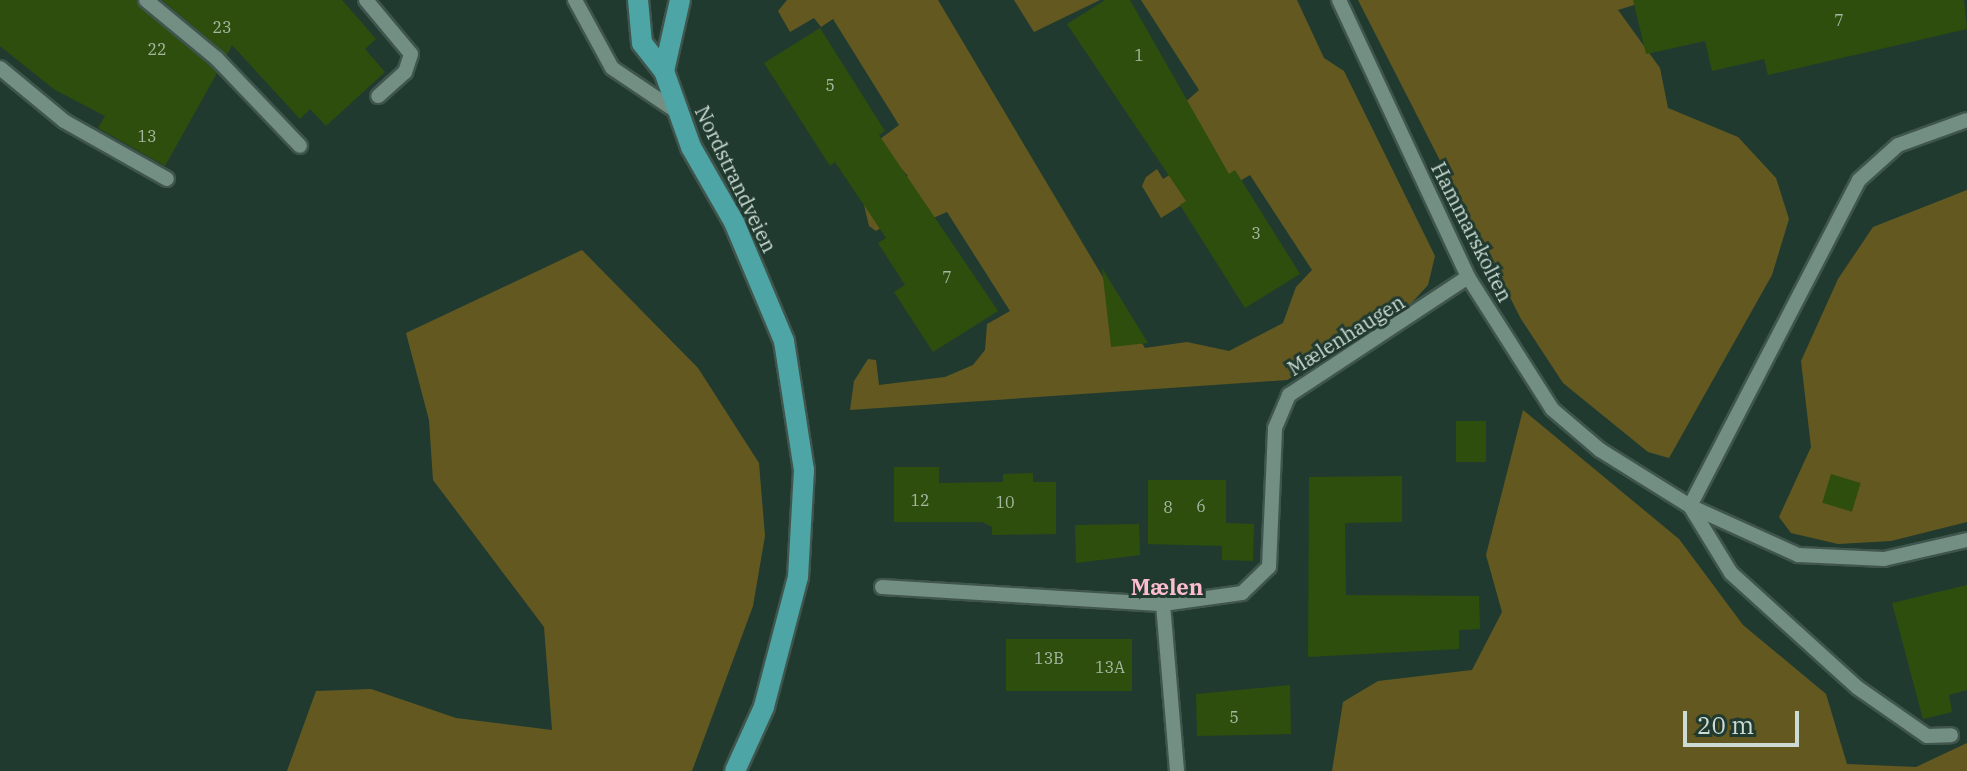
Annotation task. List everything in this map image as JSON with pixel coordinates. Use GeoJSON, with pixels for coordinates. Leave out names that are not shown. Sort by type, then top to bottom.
{"type":"FeatureCollection","features":[{"type":"Feature","properties":{"kind":"main road","name":"Nordstrandveien"},"geometry":{"type":"LineString","coordinates":[[638,0],[642,43],[664,71],[676,111],[734,222],[784,341],[804,470],[798,577],[764,707],[735,771]]}},
{"type":"Feature","properties":{"kind":"main road","name":"Nordstrandveien"},"geometry":{"type":"LineString","coordinates":[[664,71],[680,0]]}},
{"type":"Feature","properties":{"kind":"street"},"geometry":{"type":"LineString","coordinates":[[146,0],[217,59],[300,146]]}},
{"type":"Feature","properties":{"kind":"street"},"geometry":{"type":"LineString","coordinates":[[366,0],[411,54],[405,72],[378,96]]}},
{"type":"Feature","properties":{"kind":"street"},"geometry":{"type":"LineString","coordinates":[[575,0],[612,68],[676,111]]}},
{"type":"Feature","properties":{"kind":"street","name":"Hammarskolten"},"geometry":{"type":"LineString","coordinates":[[1339,0],[1468,277],[1552,409],[1600,450],[1690,506],[1798,555],[1842,561],[1884,559],[1967,540]]}},
{"type":"Feature","properties":{"kind":"street"},"geometry":{"type":"LineString","coordinates":[[0,68],[64,121],[167,179]]}},
{"type":"Feature","properties":{"kind":"street"},"geometry":{"type":"LineString","coordinates":[[1951,735],[1927,736],[1858,688],[1731,573],[1690,506],[1859,180],[1898,145],[1967,120]]}},
{"type":"Feature","properties":{"kind":"street","name":"Mælenhaugen"},"geometry":{"type":"LineString","coordinates":[[882,587],[1163,604],[1217,599],[1257,583],[1274,546],[1275,428],[1289,395],[1468,277]]}},
{"type":"Feature","properties":{"kind":"street"},"geometry":{"type":"LineString","coordinates":[[1163,604],[1177,771]]}},
{"type":"Feature","properties":{"kind":"shaded area"},"geometry":{"type":"Polygon","coordinates":[[[787,0],[938,0],[1145,348],[1187,342],[1229,351],[1283,323],[1296,287],[1312,270],[1250,175],[1233,185],[1227,176],[1161,218],[1142,186],[1146,177],[1157,169],[1163,179],[1206,152],[1182,105],[1199,90],[1141,0],[1297,0],[1324,58],[1344,71],[1435,256],[1428,285],[1405,310],[1287,380],[850,410],[854,381],[868,359],[876,360],[879,385],[945,377],[973,365],[985,350],[987,324],[1010,311],[947,212],[933,218],[917,205],[876,231],[869,226],[864,205],[908,176],[876,142],[899,125],[833,19],[821,27],[814,18],[790,32],[778,11],[787,0]]]}},
{"type":"Feature","properties":{"kind":"shaded area"},"geometry":{"type":"Polygon","coordinates":[[[1014,0],[1100,0],[1034,32],[1014,0]]]}},
{"type":"Feature","properties":{"kind":"shaded area"},"geometry":{"type":"Polygon","coordinates":[[[1358,0],[1650,0],[1618,10],[1660,68],[1668,108],[1738,137],[1776,178],[1789,219],[1772,275],[1669,458],[1648,452],[1563,383],[1521,319],[1358,0]]]}},
{"type":"Feature","properties":{"kind":"shaded area"},"geometry":{"type":"Polygon","coordinates":[[[1967,190],[1967,522],[1891,541],[1838,544],[1791,533],[1779,517],[1811,447],[1801,361],[1838,279],[1873,227],[1967,190]]]}},
{"type":"Feature","properties":{"kind":"shaded area"},"geometry":{"type":"Polygon","coordinates":[[[582,250],[698,368],[759,463],[765,536],[753,606],[692,771],[287,771],[316,691],[371,689],[456,718],[552,730],[544,627],[433,480],[429,420],[406,333],[582,250]]]}},
{"type":"Feature","properties":{"kind":"shaded area"},"geometry":{"type":"Polygon","coordinates":[[[1523,410],[1679,539],[1743,625],[1826,694],[1847,764],[1916,767],[1967,743],[1967,771],[1332,771],[1343,702],[1378,681],[1472,670],[1502,612],[1486,555],[1523,410]]]}},
{"type":"Feature","properties":{"kind":"building"},"geometry":{"type":"Polygon","coordinates":[[[0,0],[136,0],[217,73],[165,166],[98,128],[105,116],[55,90],[0,46],[0,0]]]}},
{"type":"Feature","properties":{"kind":"building"},"geometry":{"type":"Polygon","coordinates":[[[162,0],[342,0],[376,39],[365,49],[385,72],[326,126],[310,109],[300,119],[232,45],[227,55],[162,0]]]}},
{"type":"Feature","properties":{"kind":"building"},"geometry":{"type":"Polygon","coordinates":[[[1105,0],[1130,0],[1229,174],[1235,170],[1300,274],[1245,308],[1180,205],[1186,201],[1067,24],[1105,0]]]}},
{"type":"Feature","properties":{"kind":"building"},"geometry":{"type":"Polygon","coordinates":[[[1633,0],[1964,0],[1967,29],[1768,75],[1764,59],[1712,71],[1705,41],[1646,54],[1633,0]]]}},
{"type":"Feature","properties":{"kind":"building"},"geometry":{"type":"Polygon","coordinates":[[[820,28],[885,131],[879,135],[998,311],[933,352],[894,292],[905,285],[878,243],[886,238],[835,162],[830,166],[764,63],[820,28]]]}},
{"type":"Feature","properties":{"kind":"building"},"geometry":{"type":"Polygon","coordinates":[[[1102,268],[1148,343],[1111,347],[1102,268]]]}},
{"type":"Feature","properties":{"kind":"building"},"geometry":{"type":"Polygon","coordinates":[[[1456,421],[1486,421],[1486,462],[1456,462],[1456,421]]]}},
{"type":"Feature","properties":{"kind":"building"},"geometry":{"type":"Polygon","coordinates":[[[894,467],[939,467],[939,483],[1003,482],[1003,474],[1033,473],[1033,482],[1056,482],[1056,534],[992,535],[992,527],[982,522],[894,522],[894,467]]]}},
{"type":"Feature","properties":{"kind":"building"},"geometry":{"type":"Polygon","coordinates":[[[1831,474],[1861,483],[1852,512],[1822,503],[1831,474]]]}},
{"type":"Feature","properties":{"kind":"building"},"geometry":{"type":"Polygon","coordinates":[[[1402,476],[1402,522],[1345,523],[1346,595],[1479,596],[1480,629],[1459,630],[1459,649],[1308,657],[1309,477],[1402,476]]]}},
{"type":"Feature","properties":{"kind":"building"},"geometry":{"type":"Polygon","coordinates":[[[1148,480],[1226,480],[1226,523],[1254,524],[1253,561],[1222,560],[1222,546],[1148,544],[1148,480]]]}},
{"type":"Feature","properties":{"kind":"building"},"geometry":{"type":"Polygon","coordinates":[[[1139,524],[1140,555],[1076,563],[1075,525],[1139,524]]]}},
{"type":"Feature","properties":{"kind":"building"},"geometry":{"type":"Polygon","coordinates":[[[1967,585],[1967,690],[1949,695],[1952,712],[1923,719],[1892,603],[1967,585]]]}},
{"type":"Feature","properties":{"kind":"building"},"geometry":{"type":"Polygon","coordinates":[[[1006,639],[1132,639],[1132,691],[1006,691],[1006,639]]]}},
{"type":"Feature","properties":{"kind":"building"},"geometry":{"type":"Polygon","coordinates":[[[1290,685],[1291,734],[1197,736],[1196,694],[1290,685]]]}},
{"type":"Feature","properties":{"kind":"district","name":"Mælen"},"geometry":{"type":"Point","coordinates":[1167,587]}}]}
